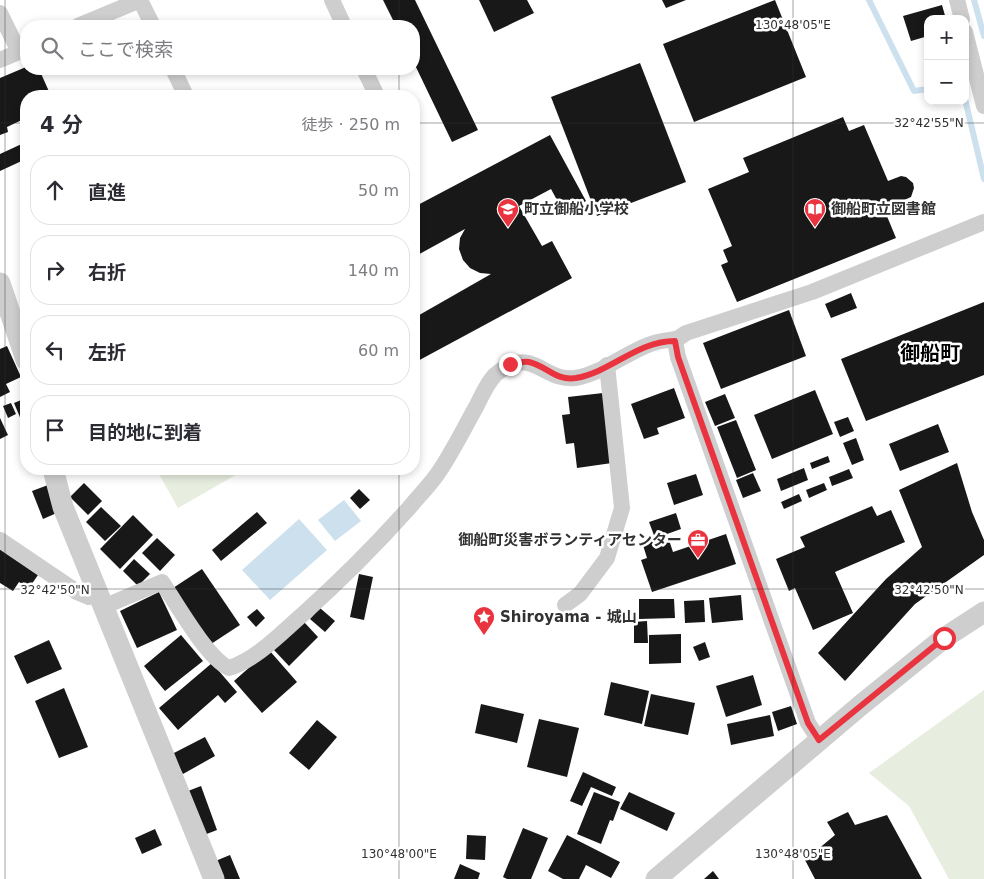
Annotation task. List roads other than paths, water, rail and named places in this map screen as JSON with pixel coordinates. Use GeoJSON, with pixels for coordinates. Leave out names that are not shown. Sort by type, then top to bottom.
{"type":"FeatureCollection","features":[{"type":"Feature","properties":{"kind":"street"},"geometry":{"type":"LineString","coordinates":[[92,20],[140,0],[150,20]]}},
{"type":"Feature","properties":{"kind":"street"},"geometry":{"type":"LineString","coordinates":[[332,0],[341,20]]}},
{"type":"Feature","properties":{"kind":"street"},"geometry":{"type":"LineString","coordinates":[[957,0],[961,15]]}},
{"type":"Feature","properties":{"kind":"street"},"geometry":{"type":"LineString","coordinates":[[0,13],[20,45]]}},
{"type":"Feature","properties":{"kind":"street"},"geometry":{"type":"LineString","coordinates":[[969,48],[984,106]]}},
{"type":"Feature","properties":{"kind":"street"},"geometry":{"type":"LineString","coordinates":[[0,60],[20,51]]}},
{"type":"Feature","properties":{"kind":"street"},"geometry":{"type":"LineString","coordinates":[[176,75],[183,90]]}},
{"type":"Feature","properties":{"kind":"street"},"geometry":{"type":"LineString","coordinates":[[367,75],[374,90]]}},
{"type":"Feature","properties":{"kind":"street"},"geometry":{"type":"LineString","coordinates":[[0,540],[77,592],[100,601],[162,582],[208,649],[223,665],[229,668],[236,666],[259,652],[282,633],[376,545],[436,476],[494,376],[510,364],[528,362],[558,377],[575,378],[596,371],[634,351],[662,341],[675,341],[686,333],[812,292],[984,222]]}},
{"type":"Feature","properties":{"kind":"street"},"geometry":{"type":"LineString","coordinates":[[0,282],[20,342]]}},
{"type":"Feature","properties":{"kind":"street"},"geometry":{"type":"LineString","coordinates":[[675,341],[678,357],[808,723],[819,740]]}},
{"type":"Feature","properties":{"kind":"street"},"geometry":{"type":"LineString","coordinates":[[565,606],[580,594],[607,558],[622,508],[607,365]]}},
{"type":"Feature","properties":{"kind":"street"},"geometry":{"type":"LineString","coordinates":[[55,475],[63,507],[100,601],[214,879]]}},
{"type":"Feature","properties":{"kind":"street"},"geometry":{"type":"LineString","coordinates":[[656,879],[819,740],[944,638],[984,612]]}},
{"type":"Feature","properties":{"kind":"water"},"geometry":{"type":"Polygon","coordinates":[[[344,500],[361,521],[335,541],[318,520],[344,500]]]}},
{"type":"Feature","properties":{"kind":"water"},"geometry":{"type":"Polygon","coordinates":[[[299,519],[327,550],[270,600],[242,570],[299,519]]]}},
{"type":"Feature","properties":{"kind":"waterway"},"geometry":{"type":"LineString","coordinates":[[869,0],[914,91],[924,90]]}},
{"type":"Feature","properties":{"kind":"waterway"},"geometry":{"type":"LineString","coordinates":[[974,0],[984,36]]}},
{"type":"Feature","properties":{"kind":"waterway"},"geometry":{"type":"LineString","coordinates":[[966,105],[984,179]]}},
{"type":"Feature","properties":{"kind":"place","name":"町立御船小学校"},"geometry":{"type":"Point","coordinates":[508,228]}},
{"type":"Feature","properties":{"kind":"place","name":"御船町立図書館"},"geometry":{"type":"Point","coordinates":[815,228]}},
{"type":"Feature","properties":{"kind":"place","name":"御船町災害ボランティアセンター"},"geometry":{"type":"Point","coordinates":[698,559]}},
{"type":"Feature","properties":{"kind":"place","name":"Shiroyama - 城山"},"geometry":{"type":"Point","coordinates":[484,636]}},
{"type":"Feature","properties":{"kind":"district","name":"御船町"},"geometry":{"type":"Point","coordinates":[930,353]}}]}
